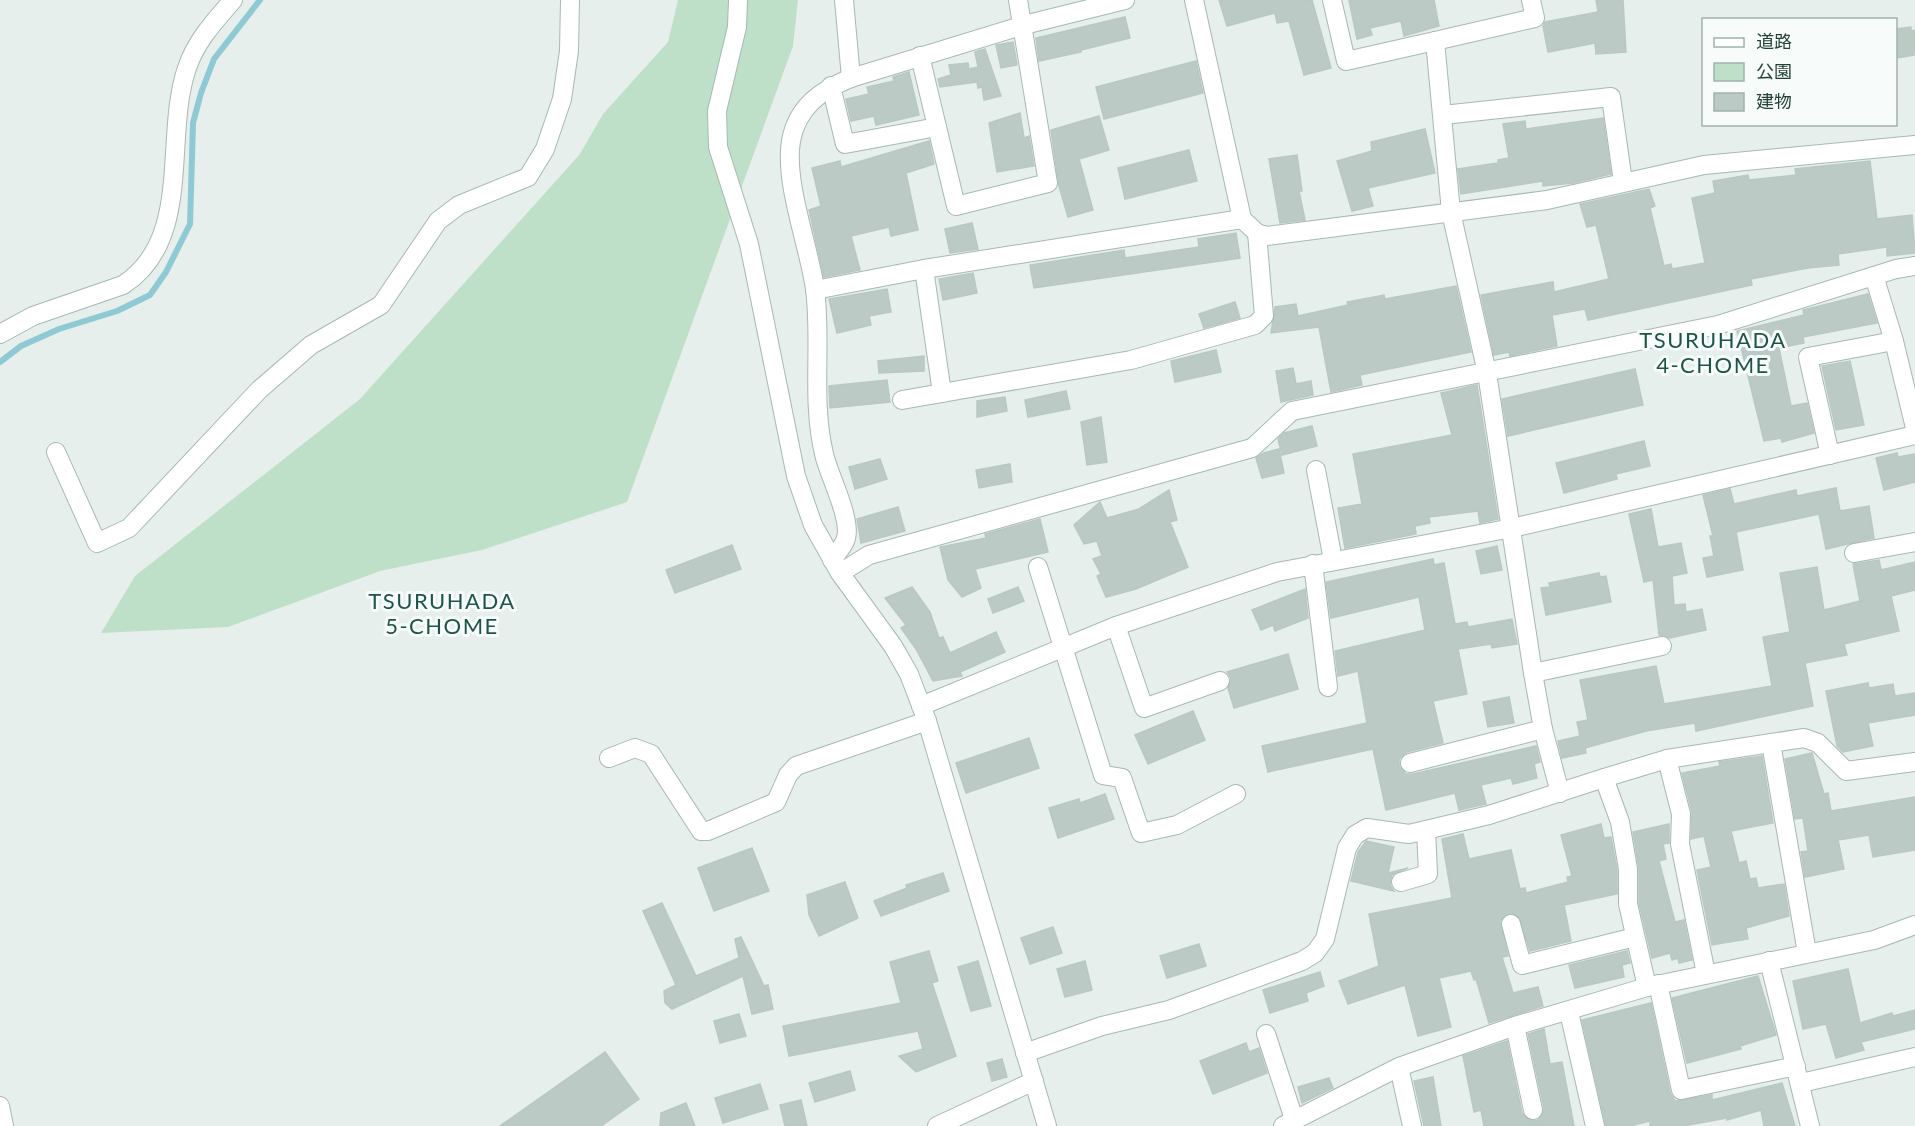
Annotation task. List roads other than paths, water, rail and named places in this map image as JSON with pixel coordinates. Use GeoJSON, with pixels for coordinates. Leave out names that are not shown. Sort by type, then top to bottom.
{"type":"FeatureCollection","features":[{"type":"Feature","properties":{"kind":"street"},"geometry":{"type":"LineString","coordinates":[[0,334],[33,316],[123,285],[136,277],[166,228],[171,208],[176,111],[187,69],[207,29],[233,0]]}},
{"type":"Feature","properties":{"kind":"street"},"geometry":{"type":"LineString","coordinates":[[56,452],[97,543],[129,528],[259,390],[310,345],[381,305],[438,221],[459,206],[528,177],[545,149],[562,99],[569,51],[570,0]]}},
{"type":"Feature","properties":{"kind":"street"},"geometry":{"type":"LineString","coordinates":[[738,0],[737,27],[717,111],[718,147],[749,244],[796,477],[813,525],[836,566],[893,646],[909,674],[924,714],[1047,1126]]}},
{"type":"Feature","properties":{"kind":"street"},"geometry":{"type":"LineString","coordinates":[[844,0],[851,78]]}},
{"type":"Feature","properties":{"kind":"street"},"geometry":{"type":"LineString","coordinates":[[920,56],[956,206],[1048,183],[1024,25],[1018,0]]}},
{"type":"Feature","properties":{"kind":"street"},"geometry":{"type":"LineString","coordinates":[[1194,0],[1242,219],[1257,232],[1280,236],[1547,200],[1704,165],[1915,145]]}},
{"type":"Feature","properties":{"kind":"street"},"geometry":{"type":"LineString","coordinates":[[1332,0],[1346,61],[1535,18],[1531,0]]}},
{"type":"Feature","properties":{"kind":"street"},"geometry":{"type":"LineString","coordinates":[[836,566],[846,540],[846,523],[824,454],[817,404],[815,290],[790,168],[791,141],[798,119],[812,99],[831,86],[851,78],[1024,25],[1120,1]]}},
{"type":"Feature","properties":{"kind":"street"},"geometry":{"type":"LineString","coordinates":[[1435,41],[1451,212],[1487,374],[1533,673],[1543,729],[1560,793]]}},
{"type":"Feature","properties":{"kind":"street"},"geometry":{"type":"LineString","coordinates":[[831,86],[845,144],[938,127]]}},
{"type":"Feature","properties":{"kind":"street"},"geometry":{"type":"LineString","coordinates":[[1443,115],[1611,97],[1623,182]]}},
{"type":"Feature","properties":{"kind":"street"},"geometry":{"type":"LineString","coordinates":[[815,290],[924,269],[1242,219]]}},
{"type":"Feature","properties":{"kind":"street"},"geometry":{"type":"LineString","coordinates":[[902,399],[1131,360],[1255,325],[1264,316],[1257,232]]}},
{"type":"Feature","properties":{"kind":"street"},"geometry":{"type":"LineString","coordinates":[[836,566],[1252,448],[1292,411],[1487,374],[1718,325],[1874,276],[1915,266]]}},
{"type":"Feature","properties":{"kind":"street"},"geometry":{"type":"LineString","coordinates":[[924,269],[942,393]]}},
{"type":"Feature","properties":{"kind":"street"},"geometry":{"type":"LineString","coordinates":[[1874,276],[1894,340],[1915,428]]}},
{"type":"Feature","properties":{"kind":"street"},"geometry":{"type":"LineString","coordinates":[[1830,455],[1808,357],[1894,340]]}},
{"type":"Feature","properties":{"kind":"street"},"geometry":{"type":"LineString","coordinates":[[609,758],[635,748],[651,754],[701,831],[708,831],[776,802],[788,775],[796,766],[924,714],[1063,646],[1276,572],[1512,528],[1915,435]]}},
{"type":"Feature","properties":{"kind":"street"},"geometry":{"type":"LineString","coordinates":[[1316,470],[1333,560]]}},
{"type":"Feature","properties":{"kind":"street"},"geometry":{"type":"LineString","coordinates":[[1854,553],[1915,542]]}},
{"type":"Feature","properties":{"kind":"street"},"geometry":{"type":"LineString","coordinates":[[1313,564],[1328,687]]}},
{"type":"Feature","properties":{"kind":"street"},"geometry":{"type":"LineString","coordinates":[[1038,567],[1103,775],[1122,778],[1141,834],[1177,825],[1236,794]]}},
{"type":"Feature","properties":{"kind":"street"},"geometry":{"type":"LineString","coordinates":[[1116,626],[1144,708],[1220,681]]}},
{"type":"Feature","properties":{"kind":"street"},"geometry":{"type":"LineString","coordinates":[[1533,673],[1662,646]]}},
{"type":"Feature","properties":{"kind":"street"},"geometry":{"type":"LineString","coordinates":[[1410,763],[1543,729]]}},
{"type":"Feature","properties":{"kind":"street"},"geometry":{"type":"LineString","coordinates":[[1025,1053],[1102,1026],[1170,1011],[1302,961],[1315,953],[1325,939],[1347,848],[1356,835],[1367,828],[1409,834],[1489,815],[1667,759],[1803,738],[1818,743],[1846,771],[1915,762]]}},
{"type":"Feature","properties":{"kind":"street"},"geometry":{"type":"LineString","coordinates":[[1771,743],[1807,953]]}},
{"type":"Feature","properties":{"kind":"street"},"geometry":{"type":"LineString","coordinates":[[1667,759],[1681,814],[1680,844],[1706,974]]}},
{"type":"Feature","properties":{"kind":"street"},"geometry":{"type":"LineString","coordinates":[[1604,778],[1620,822],[1628,869],[1628,904],[1635,937],[1652,986],[1681,1090],[1915,1057]]}},
{"type":"Feature","properties":{"kind":"street"},"geometry":{"type":"LineString","coordinates":[[1401,882],[1428,874],[1426,830]]}},
{"type":"Feature","properties":{"kind":"street"},"geometry":{"type":"LineString","coordinates":[[1511,924],[1522,965],[1635,937]]}},
{"type":"Feature","properties":{"kind":"street"},"geometry":{"type":"LineString","coordinates":[[1266,1034],[1288,1123],[1399,1067],[1515,1026],[1652,986],[1874,940],[1915,925]]}},
{"type":"Feature","properties":{"kind":"street"},"geometry":{"type":"LineString","coordinates":[[1769,961],[1810,1126]]}},
{"type":"Feature","properties":{"kind":"street"},"geometry":{"type":"LineString","coordinates":[[1569,1011],[1595,1126]]}},
{"type":"Feature","properties":{"kind":"street"},"geometry":{"type":"LineString","coordinates":[[1515,1026],[1533,1110]]}},
{"type":"Feature","properties":{"kind":"street"},"geometry":{"type":"LineString","coordinates":[[1399,1067],[1412,1126]]}},
{"type":"Feature","properties":{"kind":"street"},"geometry":{"type":"LineString","coordinates":[[937,1126],[1034,1081]]}},
{"type":"Feature","properties":{"kind":"street"},"geometry":{"type":"LineString","coordinates":[[0,1106],[4,1126]]}},
{"type":"Feature","properties":{"kind":"waterway"},"geometry":{"type":"LineString","coordinates":[[0,362],[21,346],[59,329],[117,311],[150,295],[166,272],[190,224],[193,123],[201,93],[214,59],[260,0]]}},
{"type":"Feature","properties":{"kind":"district","name":"TSURUHADA 4-CHOME"},"geometry":{"type":"Point","coordinates":[1713,352]}},
{"type":"Feature","properties":{"kind":"district","name":"TSURUHADA 5-CHOME"},"geometry":{"type":"Point","coordinates":[442,612]}}]}
